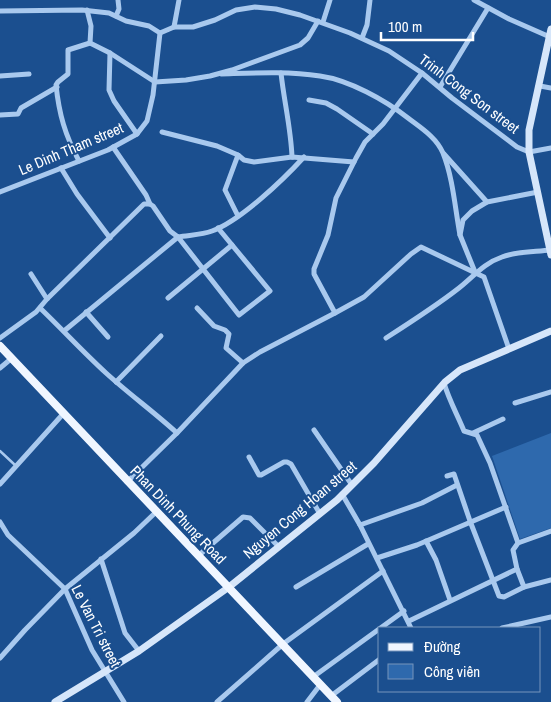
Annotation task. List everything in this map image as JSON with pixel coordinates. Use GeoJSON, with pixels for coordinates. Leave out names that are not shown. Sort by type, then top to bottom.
{"type":"FeatureCollection","features":[{"type":"Feature","properties":{"kind":"main road"},"geometry":{"type":"LineString","coordinates":[[551,29],[529,130],[529,152],[551,252]]}},
{"type":"Feature","properties":{"kind":"main road","name":"Nguyen Cong Hoan street"},"geometry":{"type":"LineString","coordinates":[[55,702],[139,651],[229,587],[320,514],[374,463],[444,383],[460,370],[551,331]]}},
{"type":"Feature","properties":{"kind":"main road","name":"Phan Dinh Phung Road"},"geometry":{"type":"LineString","coordinates":[[0,346],[334,699]]}},
{"type":"Feature","properties":{"kind":"street"},"geometry":{"type":"LineString","coordinates":[[116,16],[119,9],[118,0]]}},
{"type":"Feature","properties":{"kind":"street"},"geometry":{"type":"LineString","coordinates":[[174,27],[179,0]]}},
{"type":"Feature","properties":{"kind":"street"},"geometry":{"type":"LineString","coordinates":[[221,74],[300,45],[321,21],[330,0]]}},
{"type":"Feature","properties":{"kind":"street"},"geometry":{"type":"LineString","coordinates":[[362,38],[367,25],[370,0]]}},
{"type":"Feature","properties":{"kind":"street"},"geometry":{"type":"LineString","coordinates":[[474,0],[509,19],[550,37]]}},
{"type":"Feature","properties":{"kind":"street","name":"Trinh Cong Son street"},"geometry":{"type":"LineString","coordinates":[[160,32],[174,27],[193,27],[215,20],[236,10],[255,7],[276,9],[321,21],[389,51],[422,72],[452,98],[517,147],[529,152]]}},
{"type":"Feature","properties":{"kind":"street"},"geometry":{"type":"LineString","coordinates":[[440,87],[488,8]]}},
{"type":"Feature","properties":{"kind":"street"},"geometry":{"type":"LineString","coordinates":[[87,10],[91,26],[90,43]]}},
{"type":"Feature","properties":{"kind":"street"},"geometry":{"type":"LineString","coordinates":[[0,11],[87,10],[109,13],[149,26],[160,32]]}},
{"type":"Feature","properties":{"kind":"street","name":"Le Dinh Tham street"},"geometry":{"type":"LineString","coordinates":[[0,192],[79,161],[137,134],[147,121],[155,82],[160,32]]}},
{"type":"Feature","properties":{"kind":"street"},"geometry":{"type":"LineString","coordinates":[[79,161],[62,125],[56,88],[58,82],[68,74],[68,50],[90,43],[110,53],[155,82],[186,80],[221,74],[281,73],[321,76],[342,82],[366,92],[395,108],[432,136],[442,152],[487,202]]}},
{"type":"Feature","properties":{"kind":"street"},"geometry":{"type":"LineString","coordinates":[[110,53],[109,90],[114,101],[137,134]]}},
{"type":"Feature","properties":{"kind":"street"},"geometry":{"type":"LineString","coordinates":[[335,313],[314,274],[314,269],[328,235],[336,198],[365,142],[395,108],[422,72]]}},
{"type":"Feature","properties":{"kind":"street"},"geometry":{"type":"LineString","coordinates":[[281,73],[284,100],[292,137],[292,157]]}},
{"type":"Feature","properties":{"kind":"street"},"geometry":{"type":"LineString","coordinates":[[0,76],[29,74]]}},
{"type":"Feature","properties":{"kind":"street"},"geometry":{"type":"LineString","coordinates":[[540,86],[551,88]]}},
{"type":"Feature","properties":{"kind":"street"},"geometry":{"type":"LineString","coordinates":[[0,115],[18,114],[22,108],[56,88]]}},
{"type":"Feature","properties":{"kind":"street"},"geometry":{"type":"LineString","coordinates":[[309,100],[326,103],[373,134]]}},
{"type":"Feature","properties":{"kind":"street"},"geometry":{"type":"LineString","coordinates":[[162,132],[216,146],[238,155],[244,160],[254,162],[304,157],[354,162]]}},
{"type":"Feature","properties":{"kind":"street"},"geometry":{"type":"LineString","coordinates":[[112,147],[170,231],[178,237],[240,315],[270,291],[218,228]]}},
{"type":"Feature","properties":{"kind":"street"},"geometry":{"type":"LineString","coordinates":[[529,152],[551,148]]}},
{"type":"Feature","properties":{"kind":"street"},"geometry":{"type":"LineString","coordinates":[[442,152],[460,235],[475,272]]}},
{"type":"Feature","properties":{"kind":"street"},"geometry":{"type":"LineString","coordinates":[[238,155],[224,190],[238,216]]}},
{"type":"Feature","properties":{"kind":"street"},"geometry":{"type":"LineString","coordinates":[[64,331],[178,237],[212,231],[238,216],[304,157]]}},
{"type":"Feature","properties":{"kind":"street"},"geometry":{"type":"LineString","coordinates":[[61,168],[77,194],[110,238]]}},
{"type":"Feature","properties":{"kind":"street"},"geometry":{"type":"LineString","coordinates":[[460,235],[463,220],[472,211],[487,202],[538,192]]}},
{"type":"Feature","properties":{"kind":"street"},"geometry":{"type":"LineString","coordinates":[[0,338],[38,310],[144,204],[150,204]]}},
{"type":"Feature","properties":{"kind":"street"},"geometry":{"type":"LineString","coordinates":[[168,298],[232,245]]}},
{"type":"Feature","properties":{"kind":"street"},"geometry":{"type":"LineString","coordinates":[[127,482],[177,433],[243,363],[260,352],[364,297],[421,247],[475,272],[486,280],[509,349]]}},
{"type":"Feature","properties":{"kind":"street"},"geometry":{"type":"LineString","coordinates":[[386,338],[459,288],[475,272],[502,257],[551,252]]}},
{"type":"Feature","properties":{"kind":"street"},"geometry":{"type":"LineString","coordinates":[[31,274],[47,299]]}},
{"type":"Feature","properties":{"kind":"street"},"geometry":{"type":"LineString","coordinates":[[196,308],[214,326],[225,330],[229,334],[226,348],[243,363]]}},
{"type":"Feature","properties":{"kind":"street"},"geometry":{"type":"LineString","coordinates":[[38,310],[64,331],[116,382],[177,433]]}},
{"type":"Feature","properties":{"kind":"street"},"geometry":{"type":"LineString","coordinates":[[86,312],[108,337]]}},
{"type":"Feature","properties":{"kind":"street"},"geometry":{"type":"LineString","coordinates":[[116,382],[162,336]]}},
{"type":"Feature","properties":{"kind":"street"},"geometry":{"type":"LineString","coordinates":[[0,368],[12,358]]}},
{"type":"Feature","properties":{"kind":"street"},"geometry":{"type":"LineString","coordinates":[[444,383],[449,401],[464,431],[473,433],[503,419]]}},
{"type":"Feature","properties":{"kind":"street"},"geometry":{"type":"LineString","coordinates":[[515,403],[551,392]]}},
{"type":"Feature","properties":{"kind":"street"},"geometry":{"type":"LineString","coordinates":[[0,484],[63,414]]}},
{"type":"Feature","properties":{"kind":"street"},"geometry":{"type":"LineString","coordinates":[[314,430],[352,485]]}},
{"type":"Feature","properties":{"kind":"street"},"geometry":{"type":"LineString","coordinates":[[473,433],[476,435],[490,463],[518,543]]}},
{"type":"Feature","properties":{"kind":"street"},"geometry":{"type":"LineString","coordinates":[[249,457],[261,476],[284,462],[291,464],[320,514]]}},
{"type":"Feature","properties":{"kind":"street"},"geometry":{"type":"LineString","coordinates":[[447,476],[454,474],[492,580],[500,597],[524,587],[551,580]]}},
{"type":"Feature","properties":{"kind":"street"},"geometry":{"type":"LineString","coordinates":[[360,525],[422,503],[457,485]]}},
{"type":"Feature","properties":{"kind":"street"},"geometry":{"type":"LineString","coordinates":[[342,494],[360,525],[412,627]]}},
{"type":"Feature","properties":{"kind":"street"},"geometry":{"type":"LineString","coordinates":[[376,558],[426,541],[506,507]]}},
{"type":"Feature","properties":{"kind":"street"},"geometry":{"type":"LineString","coordinates":[[0,658],[65,589],[134,534],[156,512]]}},
{"type":"Feature","properties":{"kind":"street"},"geometry":{"type":"LineString","coordinates":[[198,556],[243,517],[250,518],[279,547]]}},
{"type":"Feature","properties":{"kind":"street","name":"Le Van Tri street"},"geometry":{"type":"LineString","coordinates":[[0,522],[8,535],[65,589],[92,650],[124,702]]}},
{"type":"Feature","properties":{"kind":"street"},"geometry":{"type":"LineString","coordinates":[[524,587],[516,569],[513,550],[518,543],[551,531]]}},
{"type":"Feature","properties":{"kind":"street"},"geometry":{"type":"LineString","coordinates":[[426,541],[436,560],[450,600]]}},
{"type":"Feature","properties":{"kind":"street"},"geometry":{"type":"LineString","coordinates":[[296,586],[368,544]]}},
{"type":"Feature","properties":{"kind":"street"},"geometry":{"type":"LineString","coordinates":[[101,559],[125,632],[139,651]]}},
{"type":"Feature","properties":{"kind":"street"},"geometry":{"type":"LineString","coordinates":[[409,621],[516,569]]}},
{"type":"Feature","properties":{"kind":"street"},"geometry":{"type":"LineString","coordinates":[[217,702],[283,644],[383,571]]}},
{"type":"Feature","properties":{"kind":"street"},"geometry":{"type":"LineString","coordinates":[[382,627],[404,611]]}},
{"type":"Feature","properties":{"kind":"street"},"geometry":{"type":"LineString","coordinates":[[506,627],[551,616]]}},
{"type":"Feature","properties":{"kind":"street"},"geometry":{"type":"LineString","coordinates":[[313,677],[378,630]]}},
{"type":"Feature","properties":{"kind":"street"},"geometry":{"type":"LineString","coordinates":[[334,699],[378,661]]}},
{"type":"Feature","properties":{"kind":"street"},"geometry":{"type":"LineString","coordinates":[[306,702],[320,685]]}},
{"type":"Feature","properties":{"kind":"lane"},"geometry":{"type":"LineString","coordinates":[[0,451],[16,466]]}},
{"type":"Feature","properties":{"kind":"green space"},"geometry":{"type":"Polygon","coordinates":[[[551,433],[551,528],[520,539],[492,456],[551,433]]]}}]}
